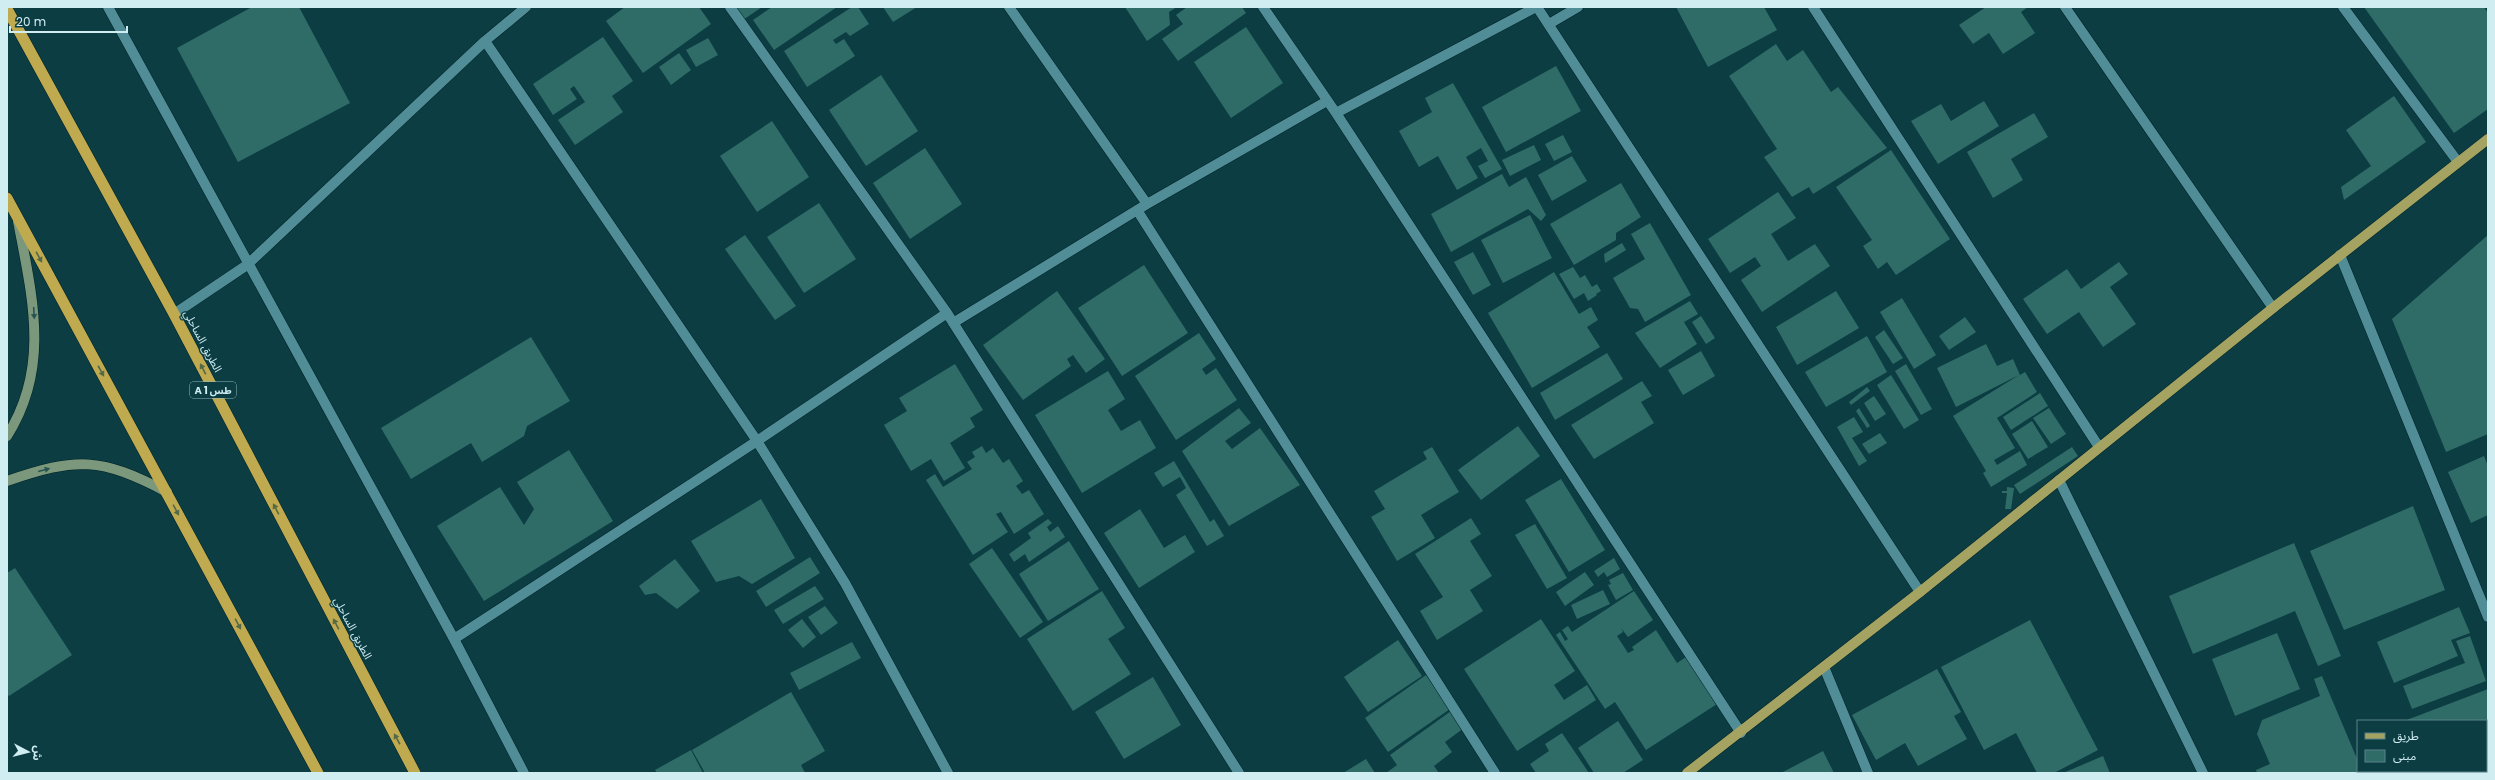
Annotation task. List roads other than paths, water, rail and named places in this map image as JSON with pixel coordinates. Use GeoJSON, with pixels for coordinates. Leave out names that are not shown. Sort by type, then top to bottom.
{"type":"FeatureCollection","features":[{"type":"Feature","properties":{"kind":"highway","name":"الطريق الساحلي"},"geometry":{"type":"LineString","coordinates":[[7,9],[174,314],[415,773]]}},
{"type":"Feature","properties":{"kind":"highway"},"geometry":{"type":"LineString","coordinates":[[7,198],[318,773]]}},
{"type":"Feature","properties":{"kind":"main road"},"geometry":{"type":"LineString","coordinates":[[1687,773],[1741,733],[1920,592],[2273,308],[2488,139]]}},
{"type":"Feature","properties":{"kind":"main road"},"geometry":{"type":"LineString","coordinates":[[7,436],[26,397],[33,372],[35,344],[34,310],[18,219]]}},
{"type":"Feature","properties":{"kind":"main road"},"geometry":{"type":"LineString","coordinates":[[7,481],[64,465],[92,463],[140,478],[166,492]]}},
{"type":"Feature","properties":{"kind":"street"},"geometry":{"type":"LineString","coordinates":[[108,7],[247,265],[454,639],[524,773]]}},
{"type":"Feature","properties":{"kind":"street"},"geometry":{"type":"LineString","coordinates":[[174,314],[247,265],[485,41],[526,7]]}},
{"type":"Feature","properties":{"kind":"street"},"geometry":{"type":"LineString","coordinates":[[730,7],[953,323],[1239,773]]}},
{"type":"Feature","properties":{"kind":"street"},"geometry":{"type":"LineString","coordinates":[[1009,7],[1146,204]]}},
{"type":"Feature","properties":{"kind":"street"},"geometry":{"type":"LineString","coordinates":[[1264,7],[1336,114],[1741,733]]}},
{"type":"Feature","properties":{"kind":"street"},"geometry":{"type":"LineString","coordinates":[[1336,114],[1536,7],[1549,24],[1920,592]]}},
{"type":"Feature","properties":{"kind":"street"},"geometry":{"type":"LineString","coordinates":[[1549,24],[1578,7]]}},
{"type":"Feature","properties":{"kind":"street"},"geometry":{"type":"LineString","coordinates":[[1813,7],[2099,447]]}},
{"type":"Feature","properties":{"kind":"street"},"geometry":{"type":"LineString","coordinates":[[2065,7],[2273,308]]}},
{"type":"Feature","properties":{"kind":"street"},"geometry":{"type":"LineString","coordinates":[[2343,7],[2458,162]]}},
{"type":"Feature","properties":{"kind":"street"},"geometry":{"type":"LineString","coordinates":[[485,41],[757,441],[845,583],[948,773]]}},
{"type":"Feature","properties":{"kind":"street"},"geometry":{"type":"LineString","coordinates":[[953,323],[1146,204],[1327,101]]}},
{"type":"Feature","properties":{"kind":"street"},"geometry":{"type":"LineString","coordinates":[[1137,210],[1495,773]]}},
{"type":"Feature","properties":{"kind":"street"},"geometry":{"type":"LineString","coordinates":[[2340,255],[2488,617]]}},
{"type":"Feature","properties":{"kind":"street"},"geometry":{"type":"LineString","coordinates":[[454,639],[757,441],[946,313]]}},
{"type":"Feature","properties":{"kind":"street"},"geometry":{"type":"LineString","coordinates":[[2059,480],[2203,773]]}},
{"type":"Feature","properties":{"kind":"street"},"geometry":{"type":"LineString","coordinates":[[1824,667],[1868,773]]}}]}
